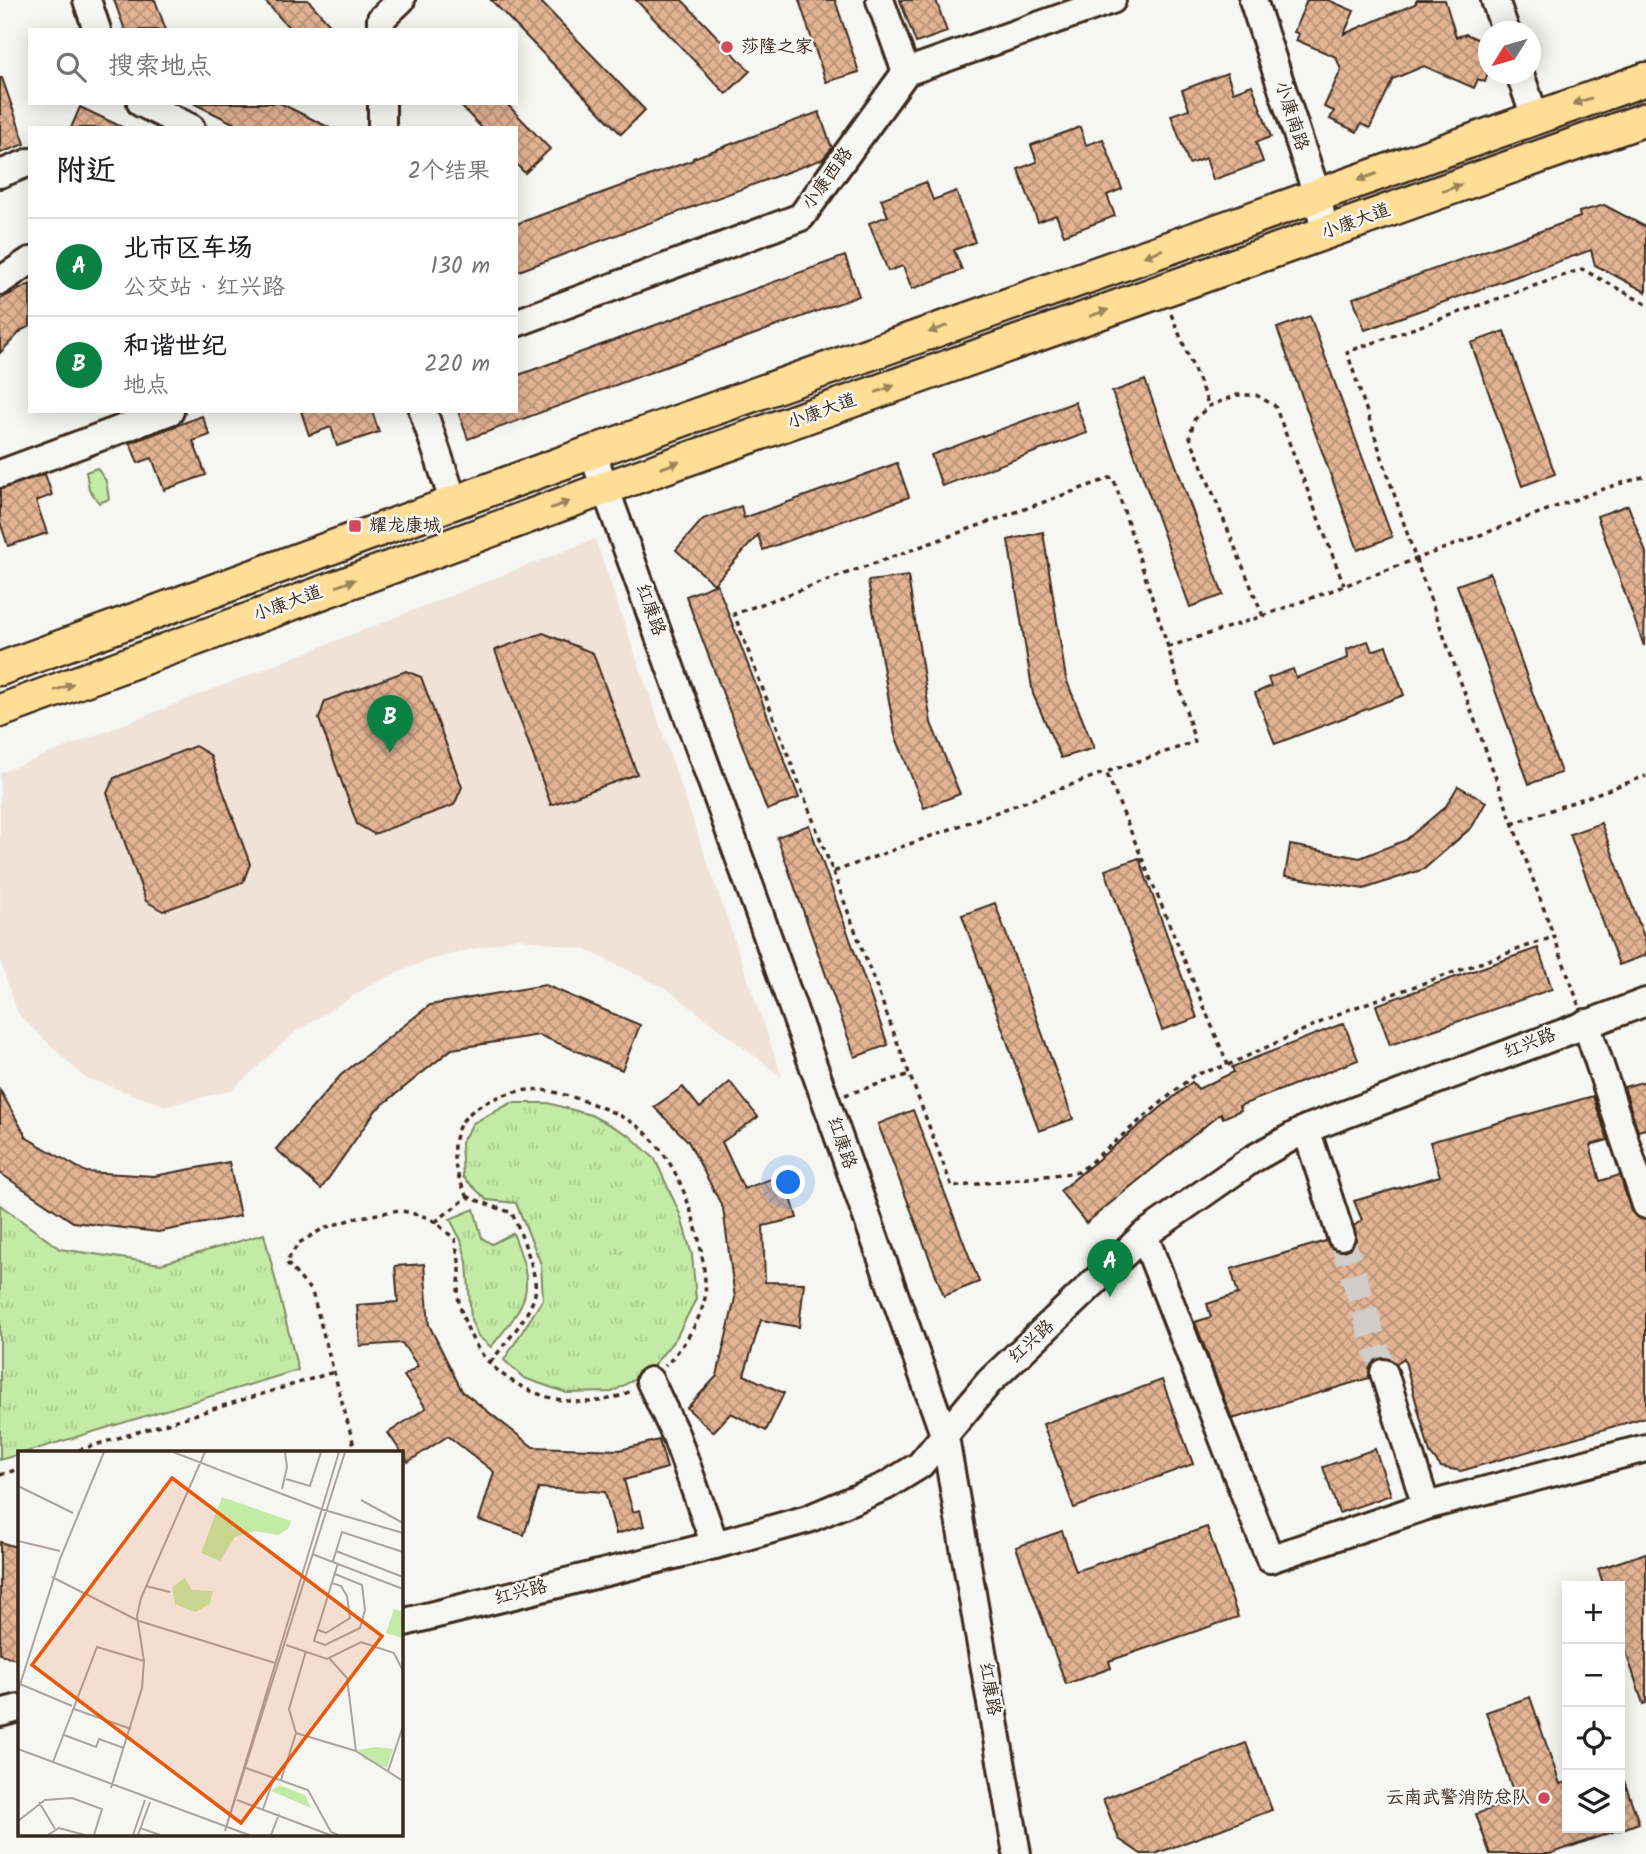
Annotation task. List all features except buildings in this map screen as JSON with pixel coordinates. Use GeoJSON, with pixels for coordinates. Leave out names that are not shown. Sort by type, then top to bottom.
{"type":"FeatureCollection","features":[{"type":"Feature","properties":{"kind":"main road"},"geometry":{"type":"LineString","coordinates":[[0,669],[592,452],[1646,79]]}},
{"type":"Feature","properties":{"kind":"main road","name":"小康大道"},"geometry":{"type":"LineString","coordinates":[[0,711],[606,488],[1646,120]]}},
{"type":"Feature","properties":{"kind":"street"},"geometry":{"type":"LineString","coordinates":[[87,0],[96,28]]}},
{"type":"Feature","properties":{"kind":"street"},"geometry":{"type":"LineString","coordinates":[[381,28],[381,19],[401,0]]}},
{"type":"Feature","properties":{"kind":"street"},"geometry":{"type":"LineString","coordinates":[[880,0],[906,72],[1112,0]]}},
{"type":"Feature","properties":{"kind":"street"},"geometry":{"type":"LineString","coordinates":[[1495,0],[1502,21]]}},
{"type":"Feature","properties":{"kind":"street","name":"小康南路"},"geometry":{"type":"LineString","coordinates":[[1262,2],[1317,195],[1325,233]]}},
{"type":"Feature","properties":{"kind":"street","name":"小康西路"},"geometry":{"type":"LineString","coordinates":[[518,322],[801,217],[906,72]]}},
{"type":"Feature","properties":{"kind":"street"},"geometry":{"type":"LineString","coordinates":[[1523,84],[1535,118]]}},
{"type":"Feature","properties":{"kind":"street"},"geometry":{"type":"LineString","coordinates":[[145,105],[187,126]]}},
{"type":"Feature","properties":{"kind":"street"},"geometry":{"type":"LineString","coordinates":[[382,105],[383,126]]}},
{"type":"Feature","properties":{"kind":"street"},"geometry":{"type":"LineString","coordinates":[[0,174],[28,163]]}},
{"type":"Feature","properties":{"kind":"street"},"geometry":{"type":"LineString","coordinates":[[0,281],[28,262]]}},
{"type":"Feature","properties":{"kind":"street"},"geometry":{"type":"LineString","coordinates":[[0,474],[165,413]]}},
{"type":"Feature","properties":{"kind":"street"},"geometry":{"type":"LineString","coordinates":[[424,413],[454,503]]}},
{"type":"Feature","properties":{"kind":"street","name":"红康路"},"geometry":{"type":"LineString","coordinates":[[592,452],[945,1437],[1017,1854]]}},
{"type":"Feature","properties":{"kind":"street","name":"红兴路"},"geometry":{"type":"LineString","coordinates":[[402,1623],[715,1545],[808,1519],[886,1486],[920,1465],[989,1382],[1144,1235],[1251,1160],[1307,1129],[1646,1002]]}},
{"type":"Feature","properties":{"kind":"street"},"geometry":{"type":"LineString","coordinates":[[1587,1023],[1646,1205]]}},
{"type":"Feature","properties":{"kind":"street"},"geometry":{"type":"LineString","coordinates":[[1307,1129],[1340,1236]]}},
{"type":"Feature","properties":{"kind":"street"},"geometry":{"type":"LineString","coordinates":[[1144,1235],[1270,1559],[1426,1506],[1646,1448]]}},
{"type":"Feature","properties":{"kind":"street"},"geometry":{"type":"LineString","coordinates":[[1384,1373],[1426,1506]]}},
{"type":"Feature","properties":{"kind":"street"},"geometry":{"type":"LineString","coordinates":[[650,1381],[676,1436],[715,1545]]}},
{"type":"Feature","properties":{"kind":"street"},"geometry":{"type":"LineString","coordinates":[[0,1713],[18,1708]]}},
{"type":"Feature","properties":{"kind":"path"},"geometry":{"type":"LineString","coordinates":[[1587,1023],[1553,937],[1416,559],[1347,352],[1582,269],[1646,304]]}},
{"type":"Feature","properties":{"kind":"path"},"geometry":{"type":"LineString","coordinates":[[1161,291],[1209,406]]}},
{"type":"Feature","properties":{"kind":"path"},"geometry":{"type":"LineString","coordinates":[[1263,616],[1190,437],[1194,420],[1209,406],[1237,395],[1256,395],[1275,406],[1344,585]]}},
{"type":"Feature","properties":{"kind":"path"},"geometry":{"type":"LineString","coordinates":[[1168,647],[1263,616],[1609,487],[1646,476]]}},
{"type":"Feature","properties":{"kind":"path"},"geometry":{"type":"LineString","coordinates":[[833,872],[1195,742],[1168,647],[1113,477],[734,614],[952,1187],[1079,1172],[1195,1075],[1228,1065],[1345,1011],[1553,937]]}},
{"type":"Feature","properties":{"kind":"path"},"geometry":{"type":"LineString","coordinates":[[1106,772],[1228,1065]]}},
{"type":"Feature","properties":{"kind":"path"},"geometry":{"type":"LineString","coordinates":[[1512,824],[1646,776]]}},
{"type":"Feature","properties":{"kind":"path"},"geometry":{"type":"LineString","coordinates":[[826,1101],[910,1074]]}},
{"type":"Feature","properties":{"kind":"path"},"geometry":{"type":"LineString","coordinates":[[355,1451],[312,1292],[286,1262],[299,1243],[324,1228],[356,1218],[399,1210],[430,1218],[455,1239],[460,1270],[458,1295],[470,1336],[490,1363],[513,1382],[553,1401],[589,1404],[622,1396],[650,1381],[669,1362],[693,1329],[705,1296],[700,1245],[689,1202],[669,1162],[644,1131],[609,1111],[580,1099],[541,1090],[507,1093],[478,1108],[459,1126],[453,1152],[458,1181],[468,1197],[512,1213],[532,1264],[535,1296],[515,1331],[490,1363]]}},
{"type":"Feature","properties":{"kind":"path"},"geometry":{"type":"LineString","coordinates":[[435,1222],[468,1197]]}},
{"type":"Feature","properties":{"kind":"path"},"geometry":{"type":"LineString","coordinates":[[75,1451],[334,1371]]}},
{"type":"Feature","properties":{"kind":"path"},"geometry":{"type":"LineString","coordinates":[[0,1475],[18,1469]]}},
{"type":"Feature","properties":{"kind":"shaded area"},"geometry":{"type":"Polygon","coordinates":[[[595,539],[782,1077],[667,989],[584,949],[518,938],[428,960],[374,983],[295,1032],[232,1090],[166,1106],[84,1077],[18,1014],[0,960],[0,773],[595,539]]]}},
{"type":"Feature","properties":{"kind":"green space"},"geometry":{"type":"Polygon","coordinates":[[[97,468],[106,481],[109,499],[99,503],[89,489],[86,472],[97,468]]]}},
{"type":"Feature","properties":{"kind":"green space"},"geometry":{"type":"Polygon","coordinates":[[[511,1103],[548,1103],[591,1115],[629,1135],[655,1159],[680,1214],[692,1255],[696,1299],[676,1338],[649,1371],[612,1392],[567,1393],[524,1378],[504,1360],[543,1299],[541,1264],[516,1203],[487,1200],[463,1177],[461,1143],[473,1123],[511,1103]]]}},
{"type":"Feature","properties":{"kind":"green space"},"geometry":{"type":"Polygon","coordinates":[[[0,1205],[60,1249],[161,1264],[264,1234],[298,1370],[30,1451],[18,1451],[18,1455],[0,1460],[0,1205]]]}},
{"type":"Feature","properties":{"kind":"green space"},"geometry":{"type":"Polygon","coordinates":[[[474,1209],[482,1238],[492,1244],[513,1233],[525,1268],[525,1294],[521,1306],[491,1347],[478,1336],[471,1320],[467,1262],[461,1240],[450,1219],[474,1209]]]}},
{"type":"Feature","properties":{"kind":"tunnel"},"geometry":{"type":"LineString","coordinates":[[1341,1236],[1384,1373]]}},
{"type":"Feature","properties":{"kind":"place","name":"莎隆之家"},"geometry":{"type":"Point","coordinates":[727,47]}},
{"type":"Feature","properties":{"kind":"place","name":"耀龙康城"},"geometry":{"type":"Point","coordinates":[355,526]}},
{"type":"Feature","properties":{"kind":"place","name":"和谐世纪"},"geometry":{"type":"Point","coordinates":[390,753]}},
{"type":"Feature","properties":{"kind":"place","name":"北市区车场"},"geometry":{"type":"Point","coordinates":[1110,1297]}},
{"type":"Feature","properties":{"kind":"place","name":"云南武警消防总队"},"geometry":{"type":"Point","coordinates":[1544,1798]}}]}
